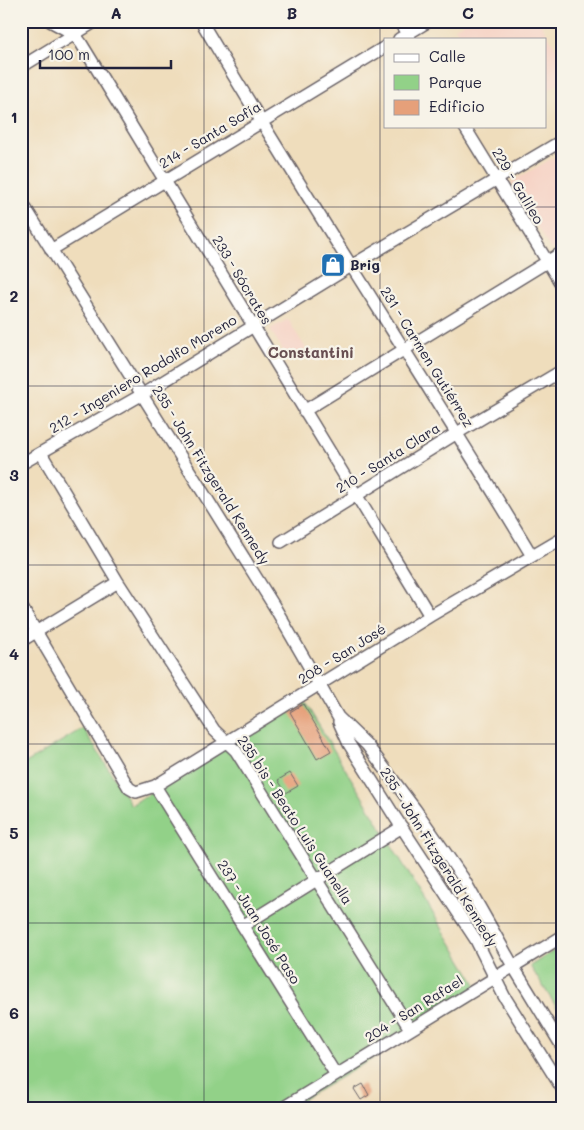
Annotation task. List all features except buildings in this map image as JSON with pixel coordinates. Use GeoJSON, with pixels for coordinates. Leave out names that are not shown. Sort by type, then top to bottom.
{"type":"FeatureCollection","features":[{"type":"Feature","properties":{"kind":"street","name":"233 - Sócrates"},"geometry":{"type":"LineString","coordinates":[[50,21],[74,34],[81,43],[430,616]]}},
{"type":"Feature","properties":{"kind":"street"},"geometry":{"type":"LineString","coordinates":[[21,67],[96,21]]}},
{"type":"Feature","properties":{"kind":"street","name":"231 - Carmen Gutiérrez"},"geometry":{"type":"LineString","coordinates":[[201,21],[260,122],[404,348],[532,556]]}},
{"type":"Feature","properties":{"kind":"street"},"geometry":{"type":"LineString","coordinates":[[399,21],[405,37],[429,21]]}},
{"type":"Feature","properties":{"kind":"street","name":"214 - Santa Sofía"},"geometry":{"type":"LineString","coordinates":[[51,250],[384,48]]}},
{"type":"Feature","properties":{"kind":"street","name":"229 - Galileo"},"geometry":{"type":"LineString","coordinates":[[465,128],[563,287]]}},
{"type":"Feature","properties":{"kind":"street","name":"212 - Ingeniero Rodolfo Moreno"},"geometry":{"type":"LineString","coordinates":[[21,464],[143,394],[351,266],[563,140]]}},
{"type":"Feature","properties":{"kind":"street","name":"235 - John Fitzgerald Kennedy"},"geometry":{"type":"LineString","coordinates":[[21,201],[274,606],[338,717],[367,746],[463,878],[513,966],[563,1048]]}},
{"type":"Feature","properties":{"kind":"street"},"geometry":{"type":"LineString","coordinates":[[304,410],[563,252]]}},
{"type":"Feature","properties":{"kind":"street","name":"210 - Santa Clara"},"geometry":{"type":"LineString","coordinates":[[281,542],[563,370]]}},
{"type":"Feature","properties":{"kind":"street","name":"235 bis - Beato Luis Guanella"},"geometry":{"type":"LineString","coordinates":[[40,452],[118,582],[214,730],[236,751],[410,1029]]}},
{"type":"Feature","properties":{"kind":"street","name":"208 - San José"},"geometry":{"type":"LineString","coordinates":[[37,632],[129,788],[136,792],[155,786],[430,616],[563,538]]}},
{"type":"Feature","properties":{"kind":"street"},"geometry":{"type":"LineString","coordinates":[[21,641],[118,582]]}},
{"type":"Feature","properties":{"kind":"street"},"geometry":{"type":"LineString","coordinates":[[21,606],[37,632]]}},
{"type":"Feature","properties":{"kind":"street","name":"235 - John Fitzgerald Kennedy"},"geometry":{"type":"LineString","coordinates":[[338,717],[340,726],[349,744],[465,922],[504,996],[563,1090]]}},
{"type":"Feature","properties":{"kind":"street","name":"237 - Juan José Paso"},"geometry":{"type":"LineString","coordinates":[[155,786],[244,925],[336,1075]]}},
{"type":"Feature","properties":{"kind":"street"},"geometry":{"type":"LineString","coordinates":[[244,925],[402,827]]}},
{"type":"Feature","properties":{"kind":"street","name":"204 - San Rafael"},"geometry":{"type":"LineString","coordinates":[[281,1109],[563,936]]}},
{"type":"Feature","properties":{"kind":"shaded area"},"geometry":{"type":"Polygon","coordinates":[[[466,21],[539,21],[563,59],[563,81],[546,91],[546,38],[461,38],[455,28],[466,21]]]}},
{"type":"Feature","properties":{"kind":"shaded area"},"geometry":{"type":"Polygon","coordinates":[[[563,152],[563,243],[551,250],[511,182],[563,152]]]}},
{"type":"Feature","properties":{"kind":"shaded area"},"geometry":{"type":"Polygon","coordinates":[[[288,319],[306,349],[288,359],[270,329],[288,319]]]}},
{"type":"Feature","properties":{"kind":"green space"},"geometry":{"type":"Polygon","coordinates":[[[304,701],[482,994],[287,1109],[21,1109],[21,766],[83,728],[131,805],[304,701]]]}},
{"type":"Feature","properties":{"kind":"green space"},"geometry":{"type":"Polygon","coordinates":[[[563,945],[563,1017],[530,966],[563,945]]]}},
{"type":"Feature","properties":{"kind":"place","name":"Brig"},"geometry":{"type":"Point","coordinates":[333,265]}},
{"type":"Feature","properties":{"kind":"district","name":"Constantini"},"geometry":{"type":"Point","coordinates":[311,353]}}]}
